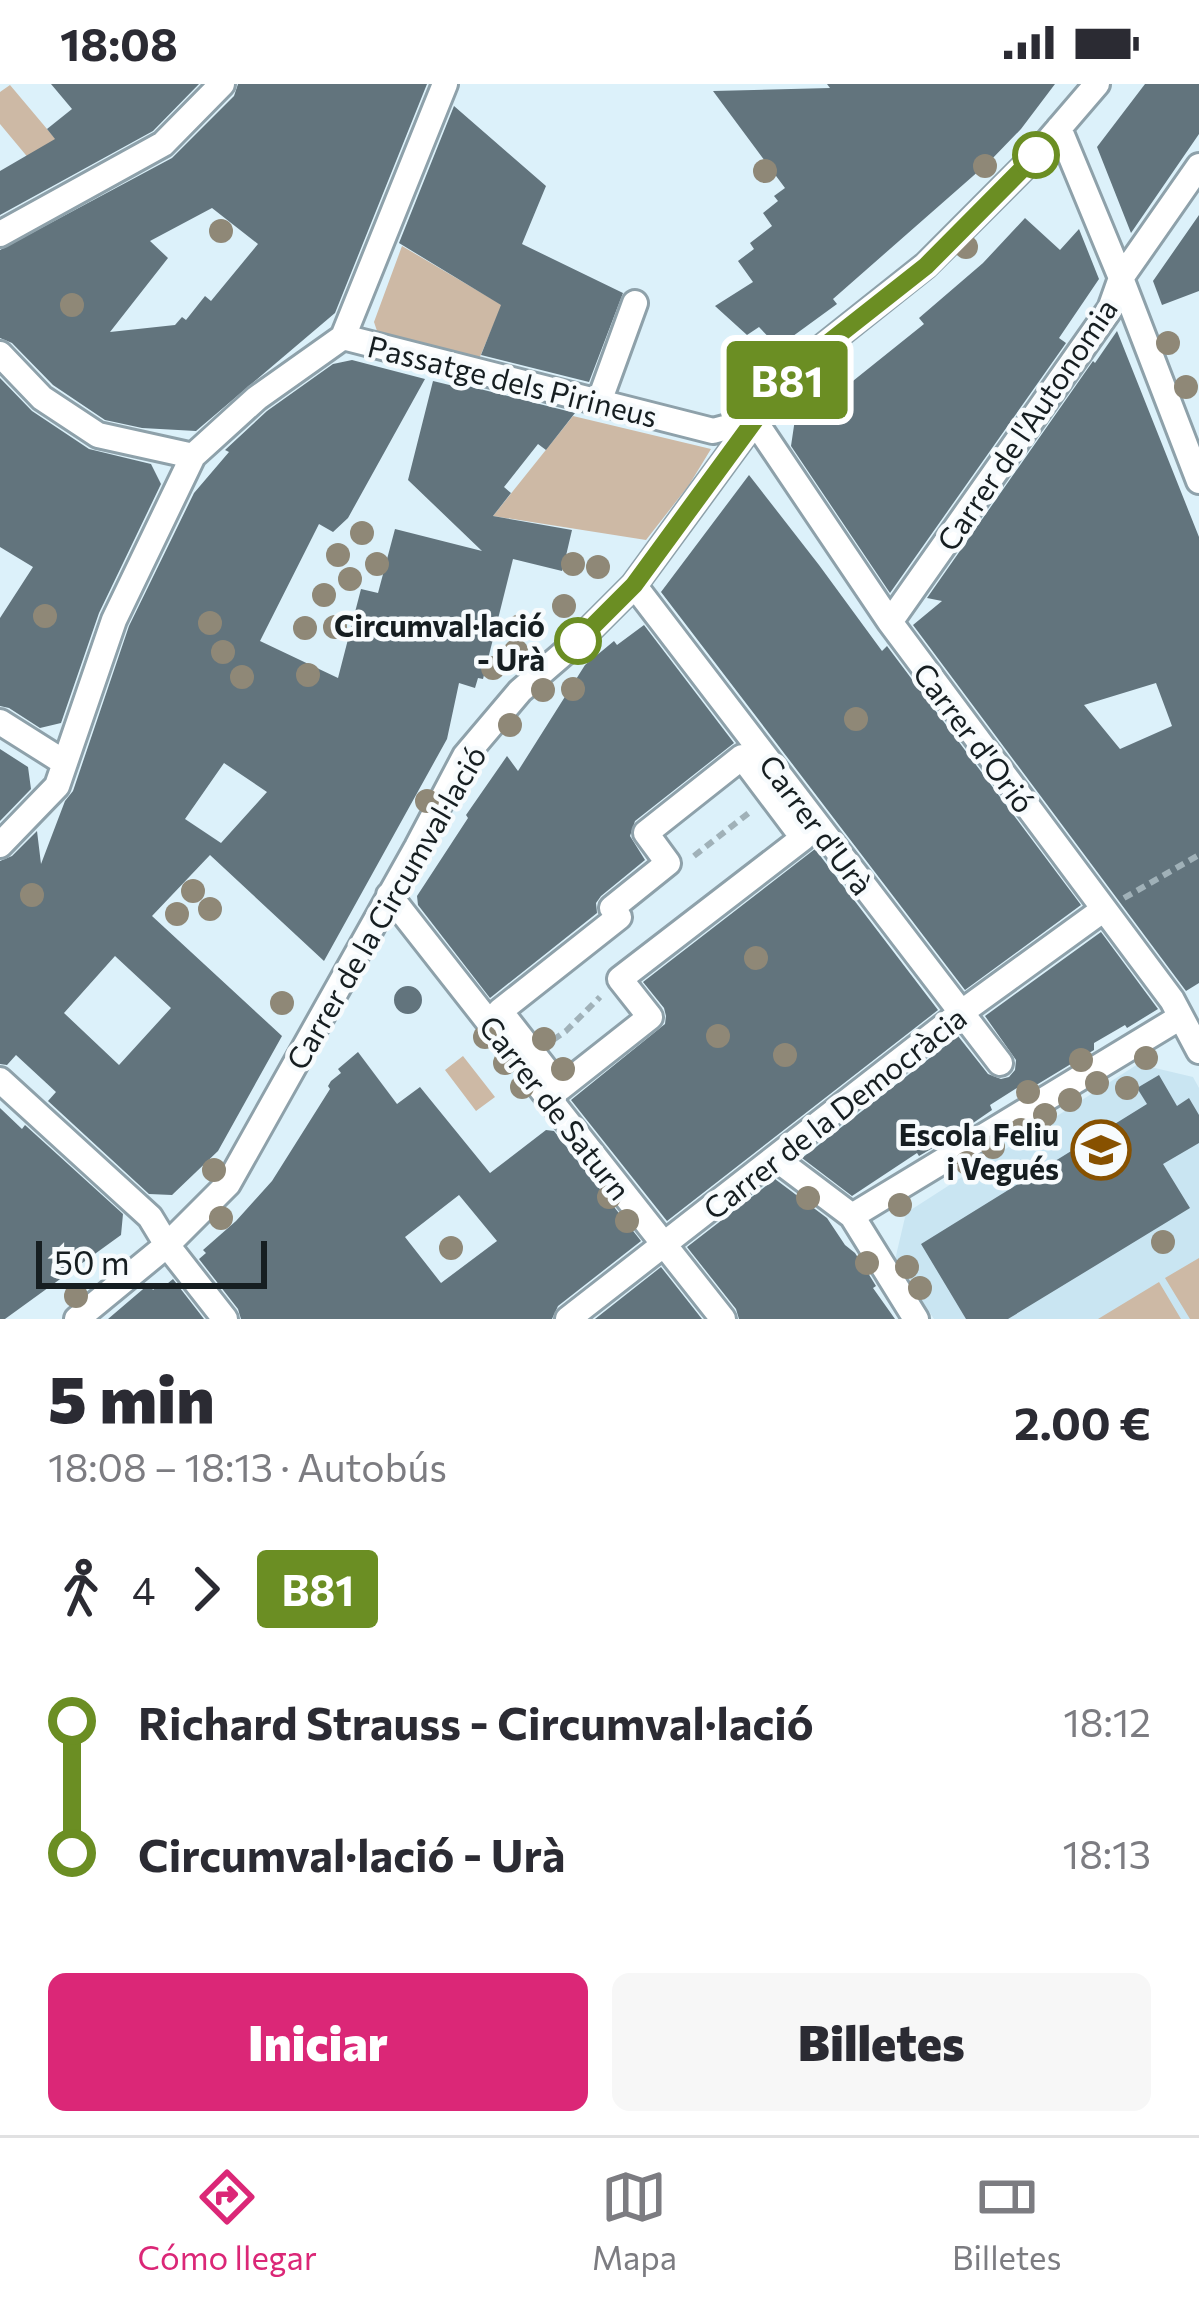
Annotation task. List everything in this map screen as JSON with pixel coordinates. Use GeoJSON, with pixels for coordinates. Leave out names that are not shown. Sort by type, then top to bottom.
{"type":"FeatureCollection","features":[{"type":"Feature","properties":{"kind":"street"},"geometry":{"type":"LineString","coordinates":[[0,235],[164,144],[222,84]]}},
{"type":"Feature","properties":{"kind":"street"},"geometry":{"type":"LineString","coordinates":[[0,844],[58,786],[114,620],[193,456],[257,398],[343,337],[445,84]]}},
{"type":"Feature","properties":{"kind":"street","name":"Carrer de la Circumval·lació"},"geometry":{"type":"LineString","coordinates":[[77,1319],[167,1245],[228,1184],[465,756],[520,691],[634,585],[776,391],[808,359],[926,266],[1006,187],[1097,84]]}},
{"type":"Feature","properties":{"kind":"street"},"geometry":{"type":"LineString","coordinates":[[1059,128],[1199,481]]}},
{"type":"Feature","properties":{"kind":"street","name":"Carrer de l'Autonomia"},"geometry":{"type":"LineString","coordinates":[[890,622],[1110,309],[1121,278],[1199,166]]}},
{"type":"Feature","properties":{"kind":"street"},"geometry":{"type":"LineString","coordinates":[[598,402],[635,303]]}},
{"type":"Feature","properties":{"kind":"street","name":"Passatge dels Pirineus"},"geometry":{"type":"LineString","coordinates":[[343,337],[713,431],[754,421]]}},
{"type":"Feature","properties":{"kind":"street"},"geometry":{"type":"LineString","coordinates":[[0,354],[42,398],[98,435],[193,456]]}},
{"type":"Feature","properties":{"kind":"street","name":"Carrer d'Orió"},"geometry":{"type":"LineString","coordinates":[[754,421],[890,622],[1110,906],[1172,1000],[1199,1051]]}},
{"type":"Feature","properties":{"kind":"street","name":"Carrer d'Urà"},"geometry":{"type":"LineString","coordinates":[[634,585],[1000,1063]]}},
{"type":"Feature","properties":{"kind":"street"},"geometry":{"type":"LineString","coordinates":[[0,722],[65,763]]}},
{"type":"Feature","properties":{"kind":"street"},"geometry":{"type":"LineString","coordinates":[[742,757],[803,838],[620,979],[650,1017],[560,1088],[500,1011],[619,917],[612,908],[668,863],[646,833],[742,757]]}},
{"type":"Feature","properties":{"kind":"street","name":"Carrer de Saturn"},"geometry":{"type":"LineString","coordinates":[[389,895],[723,1319]]}},
{"type":"Feature","properties":{"kind":"street","name":"Carrer de la Democràcia"},"geometry":{"type":"LineString","coordinates":[[568,1319],[962,1012],[1110,906]]}},
{"type":"Feature","properties":{"kind":"street"},"geometry":{"type":"LineString","coordinates":[[852,1216],[1179,1018]]}},
{"type":"Feature","properties":{"kind":"street"},"geometry":{"type":"LineString","coordinates":[[0,1080],[150,1217],[225,1319]]}},
{"type":"Feature","properties":{"kind":"street"},"geometry":{"type":"LineString","coordinates":[[775,1158],[852,1216],[915,1318]]}},
{"type":"Feature","properties":{"kind":"path"},"geometry":{"type":"LineString","coordinates":[[679,868],[747,817],[755,804]]}},
{"type":"Feature","properties":{"kind":"path"},"geometry":{"type":"LineString","coordinates":[[1110,906],[1199,854]]}},
{"type":"Feature","properties":{"kind":"path"},"geometry":{"type":"LineString","coordinates":[[566,1031],[592,1007]]}},
{"type":"Feature","properties":{"kind":"shaded area"},"geometry":{"type":"Polygon","coordinates":[[[10,85],[79,167],[50,184],[0,124],[0,92],[10,85]]]}},
{"type":"Feature","properties":{"kind":"shaded area"},"geometry":{"type":"Polygon","coordinates":[[[402,246],[502,305],[479,359],[378,334],[374,322],[402,246]]]}},
{"type":"Feature","properties":{"kind":"shaded area"},"geometry":{"type":"Polygon","coordinates":[[[573,416],[711,449],[646,540],[493,516],[573,416]]]}},
{"type":"Feature","properties":{"kind":"shaded area"},"geometry":{"type":"Polygon","coordinates":[[[463,1056],[495,1097],[476,1111],[445,1070],[463,1056]]]}},
{"type":"Feature","properties":{"kind":"shaded area","name":"Escola Feliu i Vegués"},"geometry":{"type":"Polygon","coordinates":[[[1138,1064],[1193,1077],[1199,1088],[1199,1319],[934,1319],[895,1260],[906,1213],[1138,1064]]]}},
{"type":"Feature","properties":{"kind":"shaded area"},"geometry":{"type":"Polygon","coordinates":[[[1199,1258],[1199,1319],[1190,1319],[1165,1278],[1199,1258]]]}},
{"type":"Feature","properties":{"kind":"shaded area"},"geometry":{"type":"Polygon","coordinates":[[[1159,1282],[1181,1319],[1098,1319],[1159,1282]]]}},
{"type":"Feature","properties":{"kind":"building"},"geometry":{"type":"Polygon","coordinates":[[[51,84],[199,84],[153,131],[0,215],[0,171],[55,139],[47,129],[72,109],[51,84]]]}},
{"type":"Feature","properties":{"kind":"building"},"geometry":{"type":"Polygon","coordinates":[[[238,84],[427,84],[335,313],[196,431],[105,420],[53,385],[12,343],[0,338],[0,250],[172,158],[234,96],[238,84]],[[212,208],[150,241],[168,258],[110,332],[186,320],[205,296],[211,301],[258,244],[212,208]]]}},
{"type":"Feature","properties":{"kind":"building"},"geometry":{"type":"Polygon","coordinates":[[[827,84],[1055,84],[989,162],[833,299],[837,304],[778,347],[759,327],[747,335],[715,306],[753,282],[738,261],[754,249],[750,243],[772,226],[763,213],[785,188],[713,91],[830,88],[827,84]]]}},
{"type":"Feature","properties":{"kind":"building"},"geometry":{"type":"Polygon","coordinates":[[[1145,84],[1199,84],[1199,134],[1131,233],[1097,147],[1145,84]]]}},
{"type":"Feature","properties":{"kind":"building"},"geometry":{"type":"Polygon","coordinates":[[[454,106],[546,186],[522,244],[623,293],[589,382],[481,355],[501,305],[399,243],[454,106]]]}},
{"type":"Feature","properties":{"kind":"building"},"geometry":{"type":"Polygon","coordinates":[[[1199,215],[1199,291],[1162,305],[1153,281],[1199,215]]]}},
{"type":"Feature","properties":{"kind":"building"},"geometry":{"type":"Polygon","coordinates":[[[1025,218],[1060,250],[1079,229],[1099,279],[1059,338],[1066,343],[890,593],[791,446],[795,419],[819,400],[823,405],[924,324],[919,318],[983,263],[1025,218]]]}},
{"type":"Feature","properties":{"kind":"building"},"geometry":{"type":"Polygon","coordinates":[[[1117,331],[1199,537],[1199,983],[1186,991],[913,625],[942,601],[927,598],[1117,331]],[[1156,683],[1084,705],[1120,749],[1172,726],[1156,683]]]}},
{"type":"Feature","properties":{"kind":"building"},"geometry":{"type":"Polygon","coordinates":[[[352,360],[425,379],[348,518],[333,532],[319,524],[260,641],[338,678],[361,589],[378,593],[395,529],[482,551],[408,480],[433,381],[575,413],[546,450],[538,444],[504,487],[511,493],[493,516],[572,530],[562,571],[513,559],[483,679],[478,678],[475,688],[459,683],[447,739],[324,961],[210,855],[152,916],[282,1036],[218,1151],[172,1195],[149,1194],[48,1101],[56,1092],[16,1055],[7,1065],[0,1064],[0,861],[12,856],[37,831],[41,864],[73,791],[129,626],[194,493],[229,452],[225,450],[267,411],[333,364],[352,360]],[[224,763],[185,819],[221,843],[267,792],[224,763]],[[115,956],[64,1013],[119,1065],[171,1008],[115,956]]]}},
{"type":"Feature","properties":{"kind":"building"},"geometry":{"type":"Polygon","coordinates":[[[0,378],[32,411],[89,449],[151,464],[161,484],[99,613],[61,723],[40,728],[0,706],[0,618],[33,567],[0,547],[0,378]]]}},
{"type":"Feature","properties":{"kind":"building"},"geometry":{"type":"Polygon","coordinates":[[[749,475],[882,651],[887,646],[1081,905],[965,990],[661,592],[749,475]]]}},
{"type":"Feature","properties":{"kind":"building"},"geometry":{"type":"Polygon","coordinates":[[[644,625],[734,743],[635,821],[630,836],[645,860],[601,896],[597,913],[490,998],[418,905],[417,896],[507,756],[518,771],[585,665],[644,625]]]}},
{"type":"Feature","properties":{"kind":"building"},"geometry":{"type":"Polygon","coordinates":[[[0,749],[28,767],[31,789],[0,821],[0,749]]]}},
{"type":"Feature","properties":{"kind":"building"},"geometry":{"type":"Polygon","coordinates":[[[815,849],[938,1010],[667,1221],[571,1100],[665,1024],[664,1008],[643,982],[815,849]]]}},
{"type":"Feature","properties":{"kind":"building"},"geometry":{"type":"Polygon","coordinates":[[[1101,932],[1158,1009],[1094,1043],[1094,1050],[1033,1087],[1028,1081],[960,1132],[917,1153],[852,1196],[802,1158],[958,1036],[988,1074],[1009,1077],[1016,1060],[985,1016],[1101,932]]]}},
{"type":"Feature","properties":{"kind":"building"},"geometry":{"type":"Polygon","coordinates":[[[408,986],[418,990],[422,1000],[418,1010],[408,1014],[398,1010],[394,1000],[398,990],[408,986]]]}},
{"type":"Feature","properties":{"kind":"building"},"geometry":{"type":"Polygon","coordinates":[[[358,1052],[397,1104],[420,1087],[490,1173],[546,1130],[554,1131],[641,1241],[558,1306],[552,1319],[241,1319],[199,1259],[272,1181],[331,1081],[341,1073],[338,1069],[358,1052]],[[459,1195],[405,1237],[441,1283],[497,1241],[459,1195]]]}},
{"type":"Feature","properties":{"kind":"building"},"geometry":{"type":"Polygon","coordinates":[[[1159,1075],[1177,1106],[1189,1098],[1199,1115],[1199,1143],[1163,1164],[1190,1208],[1008,1319],[966,1319],[921,1244],[1147,1104],[1137,1088],[1159,1075]]]}},
{"type":"Feature","properties":{"kind":"building"},"geometry":{"type":"Polygon","coordinates":[[[0,1108],[123,1214],[121,1235],[5,1319],[0,1319],[0,1108]]]}},
{"type":"Feature","properties":{"kind":"building"},"geometry":{"type":"Polygon","coordinates":[[[775,1179],[827,1218],[855,1253],[895,1319],[739,1319],[687,1247],[775,1179]]]}},
{"type":"Feature","properties":{"kind":"building"},"geometry":{"type":"Polygon","coordinates":[[[661,1267],[702,1319],[595,1319],[661,1267]]]}},
{"type":"Feature","properties":{"kind":"building"},"geometry":{"type":"Polygon","coordinates":[[[173,1279],[204,1319],[108,1319],[149,1284],[153,1290],[173,1279]]]}},
{"type":"Feature","properties":{"kind":"bus line","name":"B81"},"geometry":{"type":"LineString","coordinates":[[578,641],[634,585],[776,391],[808,359],[926,266],[1036,155]]}},
{"type":"Feature","properties":{"kind":"place","name":"Circumval·lació - Urà"},"geometry":{"type":"Point","coordinates":[578,641]}},
{"type":"Feature","properties":{"kind":"place","name":"Escola Feliu i Vegués"},"geometry":{"type":"Point","coordinates":[1101,1150]}}]}
